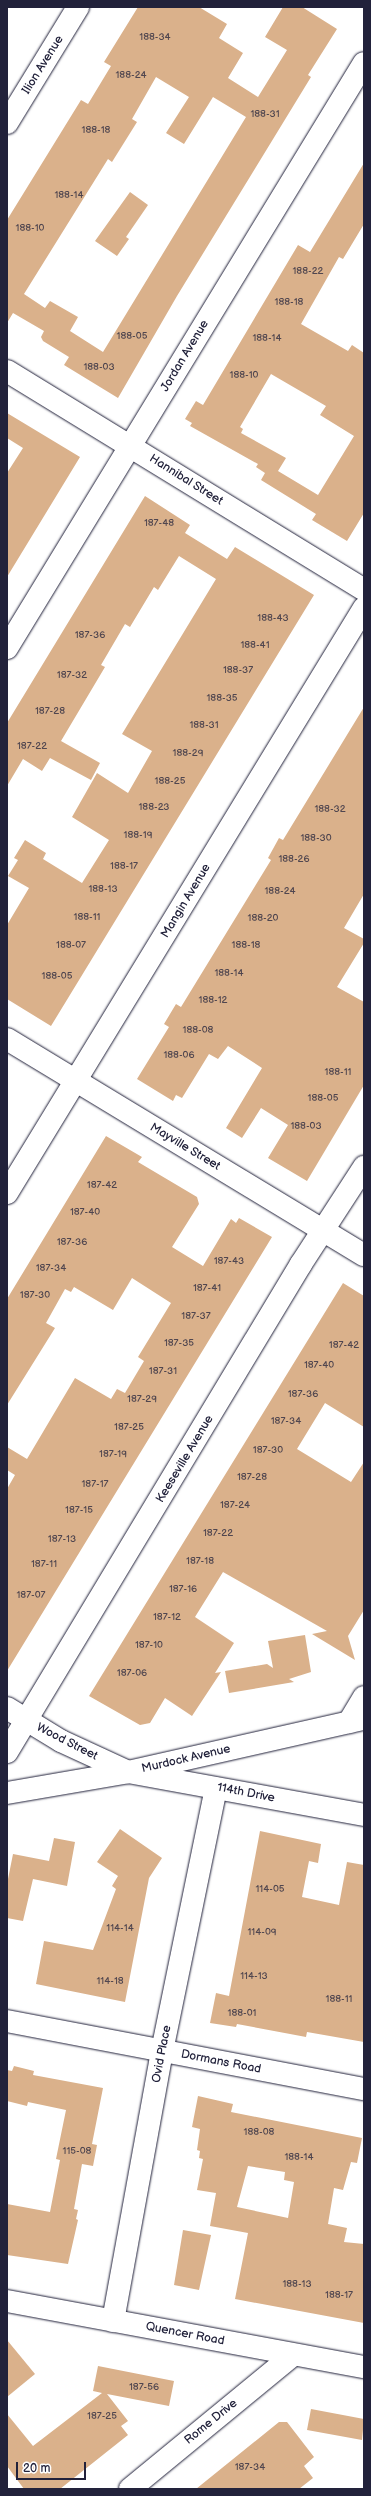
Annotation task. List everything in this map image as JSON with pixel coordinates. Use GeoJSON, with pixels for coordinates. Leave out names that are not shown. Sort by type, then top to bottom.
{"type":"FeatureCollection","features":[{"type":"Feature","properties":{"kind":"street","name":"Ilion Avenue"},"geometry":{"type":"LineString","coordinates":[[7,123],[78,7]]}},
{"type":"Feature","properties":{"kind":"street","name":"Jordan Avenue"},"geometry":{"type":"LineString","coordinates":[[7,648],[364,63]]}},
{"type":"Feature","properties":{"kind":"street","name":"Hannibal Street"},"geometry":{"type":"LineString","coordinates":[[7,371],[364,590]]}},
{"type":"Feature","properties":{"kind":"street","name":"Mangin Avenue"},"geometry":{"type":"LineString","coordinates":[[7,1193],[77,1081],[364,608]]}},
{"type":"Feature","properties":{"kind":"street","name":"Mayville Street"},"geometry":{"type":"LineString","coordinates":[[7,1039],[364,1255]]}},
{"type":"Feature","properties":{"kind":"street","name":"Keeseville Avenue"},"geometry":{"type":"LineString","coordinates":[[7,1752],[27,1722],[323,1231],[364,1167]]}},
{"type":"Feature","properties":{"kind":"street"},"geometry":{"type":"LineString","coordinates":[[356,1721],[364,1697]]}},
{"type":"Feature","properties":{"kind":"street","name":"Wood Street"},"geometry":{"type":"LineString","coordinates":[[7,1708],[27,1722],[61,1741],[128,1772]]}},
{"type":"Feature","properties":{"kind":"street","name":"Murdock Avenue"},"geometry":{"type":"LineString","coordinates":[[7,1793],[128,1772],[356,1721]]}},
{"type":"Feature","properties":{"kind":"street","name":"114th Drive"},"geometry":{"type":"LineString","coordinates":[[128,1772],[364,1815]]}},
{"type":"Feature","properties":{"kind":"street","name":"Ovid Place"},"geometry":{"type":"LineString","coordinates":[[113,2320],[162,2051],[216,1788]]}},
{"type":"Feature","properties":{"kind":"street","name":"Dormans Road"},"geometry":{"type":"LineString","coordinates":[[7,2021],[364,2089]]}},
{"type":"Feature","properties":{"kind":"street","name":"Quencer Road"},"geometry":{"type":"LineString","coordinates":[[7,2301],[364,2367]]}},
{"type":"Feature","properties":{"kind":"street","name":"Rome Drive"},"geometry":{"type":"LineString","coordinates":[[130,2489],[293,2355]]}},
{"type":"Feature","properties":{"kind":"building"},"geometry":{"type":"Polygon","coordinates":[[[138,7],[199,7],[227,24],[219,38],[243,53],[228,78],[258,97],[287,50],[265,37],[283,7],[302,7],[337,29],[308,75],[311,77],[177,296],[118,398],[64,365],[69,357],[43,341],[41,337],[44,331],[13,313],[7,323],[7,220],[81,100],[88,104],[111,66],[104,62],[138,7]],[[156,77],[132,119],[137,122],[112,162],[108,159],[24,294],[45,308],[50,301],[78,317],[70,331],[103,352],[246,117],[213,97],[184,144],[166,133],[189,97],[156,77]]]}},
{"type":"Feature","properties":{"kind":"building"},"geometry":{"type":"Polygon","coordinates":[[[364,163],[364,224],[343,259],[339,257],[301,324],[348,351],[352,345],[364,353],[364,513],[347,541],[312,520],[316,514],[261,480],[265,473],[256,467],[258,464],[190,426],[192,423],[185,419],[196,401],[203,405],[298,245],[310,252],[364,163]],[[271,374],[240,427],[243,429],[241,433],[286,458],[278,471],[318,495],[354,436],[320,415],[326,406],[271,374]]]}},
{"type":"Feature","properties":{"kind":"building"},"geometry":{"type":"Polygon","coordinates":[[[130,192],[148,205],[126,237],[129,239],[117,256],[95,241],[130,192]]]}},
{"type":"Feature","properties":{"kind":"building"},"geometry":{"type":"Polygon","coordinates":[[[7,413],[80,457],[7,577],[7,473],[23,448],[7,438],[7,413]]]}},
{"type":"Feature","properties":{"kind":"building"},"geometry":{"type":"Polygon","coordinates":[[[145,496],[190,525],[185,533],[227,559],[235,547],[314,595],[51,1026],[7,999],[7,925],[29,888],[8,876],[18,860],[14,858],[25,840],[46,853],[43,859],[82,883],[109,840],[72,817],[97,773],[128,793],[152,751],[122,734],[216,579],[179,556],[158,590],[154,587],[130,627],[125,624],[101,665],[105,667],[61,741],[100,763],[91,780],[50,758],[42,771],[23,759],[7,786],[7,723],[145,496]]]}},
{"type":"Feature","properties":{"kind":"building"},"geometry":{"type":"Polygon","coordinates":[[[364,707],[364,894],[344,928],[364,939],[364,943],[337,987],[364,1002],[364,1085],[307,1181],[268,1158],[288,1125],[261,1108],[242,1138],[226,1128],[262,1068],[228,1046],[218,1059],[209,1054],[182,1098],[176,1095],[173,1101],[137,1079],[169,1027],[164,1024],[176,1004],[181,1007],[271,860],[268,858],[279,838],[283,840],[364,707]]]}},
{"type":"Feature","properties":{"kind":"building"},"geometry":{"type":"Polygon","coordinates":[[[106,1136],[142,1157],[138,1162],[197,1197],[199,1204],[172,1247],[203,1266],[231,1219],[236,1223],[239,1218],[272,1237],[7,1671],[7,1489],[15,1475],[7,1470],[7,1447],[27,1459],[75,1378],[111,1399],[117,1389],[125,1393],[144,1361],[138,1357],[171,1303],[132,1278],[113,1310],[74,1287],[71,1292],[65,1289],[46,1323],[55,1328],[7,1405],[7,1299],[106,1136]]]}},
{"type":"Feature","properties":{"kind":"building"},"geometry":{"type":"Polygon","coordinates":[[[343,1283],[364,1296],[364,1427],[325,1403],[297,1449],[351,1482],[364,1462],[364,1610],[348,1636],[355,1660],[312,1634],[327,1631],[223,1572],[195,1617],[234,1643],[215,1673],[221,1672],[192,1716],[165,1698],[150,1723],[140,1725],[89,1696],[343,1283]]]}},
{"type":"Feature","properties":{"kind":"building"},"geometry":{"type":"Polygon","coordinates":[[[305,1635],[311,1672],[289,1679],[294,1682],[229,1693],[225,1671],[267,1664],[273,1668],[268,1641],[305,1635]]]}},
{"type":"Feature","properties":{"kind":"building"},"geometry":{"type":"Polygon","coordinates":[[[120,1829],[162,1858],[149,1878],[125,2002],[36,1984],[44,1941],[93,1950],[116,1889],[112,1886],[118,1876],[97,1862],[120,1829]]]}},
{"type":"Feature","properties":{"kind":"building"},"geometry":{"type":"Polygon","coordinates":[[[260,1831],[321,1844],[318,1863],[309,1861],[302,1897],[339,1905],[347,1862],[364,1865],[364,2042],[307,2032],[306,2037],[237,2024],[236,2027],[210,2023],[216,1993],[229,1996],[260,1831]]]}},
{"type":"Feature","properties":{"kind":"building"},"geometry":{"type":"Polygon","coordinates":[[[54,1838],[75,1842],[67,1886],[33,1879],[23,1921],[7,1918],[7,1884],[13,1854],[49,1861],[54,1838]]]}},
{"type":"Feature","properties":{"kind":"building"},"geometry":{"type":"Polygon","coordinates":[[[14,2066],[34,2071],[33,2075],[103,2088],[92,2144],[97,2145],[93,2166],[82,2164],[74,2209],[78,2210],[76,2219],[78,2220],[68,2264],[7,2255],[7,2204],[50,2212],[60,2160],[56,2159],[66,2110],[28,2102],[27,2106],[7,2101],[7,2070],[12,2071],[14,2066]]]}},
{"type":"Feature","properties":{"kind":"building"},"geometry":{"type":"Polygon","coordinates":[[[198,2096],[233,2104],[231,2112],[362,2138],[357,2163],[351,2162],[343,2190],[334,2188],[328,2224],[347,2228],[344,2242],[364,2244],[364,2323],[235,2299],[248,2233],[210,2226],[216,2193],[197,2190],[203,2159],[199,2158],[200,2151],[197,2150],[200,2129],[192,2127],[198,2096]],[[248,2166],[237,2207],[288,2218],[294,2182],[284,2180],[285,2172],[248,2166]]]}},
{"type":"Feature","properties":{"kind":"building"},"geometry":{"type":"Polygon","coordinates":[[[183,2230],[211,2235],[199,2290],[174,2285],[183,2230]]]}},
{"type":"Feature","properties":{"kind":"building"},"geometry":{"type":"Polygon","coordinates":[[[7,2340],[35,2374],[7,2397],[7,2340]]]}},
{"type":"Feature","properties":{"kind":"building"},"geometry":{"type":"Polygon","coordinates":[[[98,2366],[174,2381],[169,2406],[107,2394],[128,2421],[121,2426],[128,2435],[60,2489],[24,2489],[7,2466],[7,2414],[33,2446],[102,2393],[93,2391],[98,2366]]]}},
{"type":"Feature","properties":{"kind":"building"},"geometry":{"type":"Polygon","coordinates":[[[311,2409],[364,2419],[362,2440],[307,2430],[311,2409]]]}},
{"type":"Feature","properties":{"kind":"building"},"geometry":{"type":"Polygon","coordinates":[[[279,2422],[287,2422],[314,2457],[304,2466],[313,2478],[299,2489],[196,2489],[279,2422]]]}}]}
